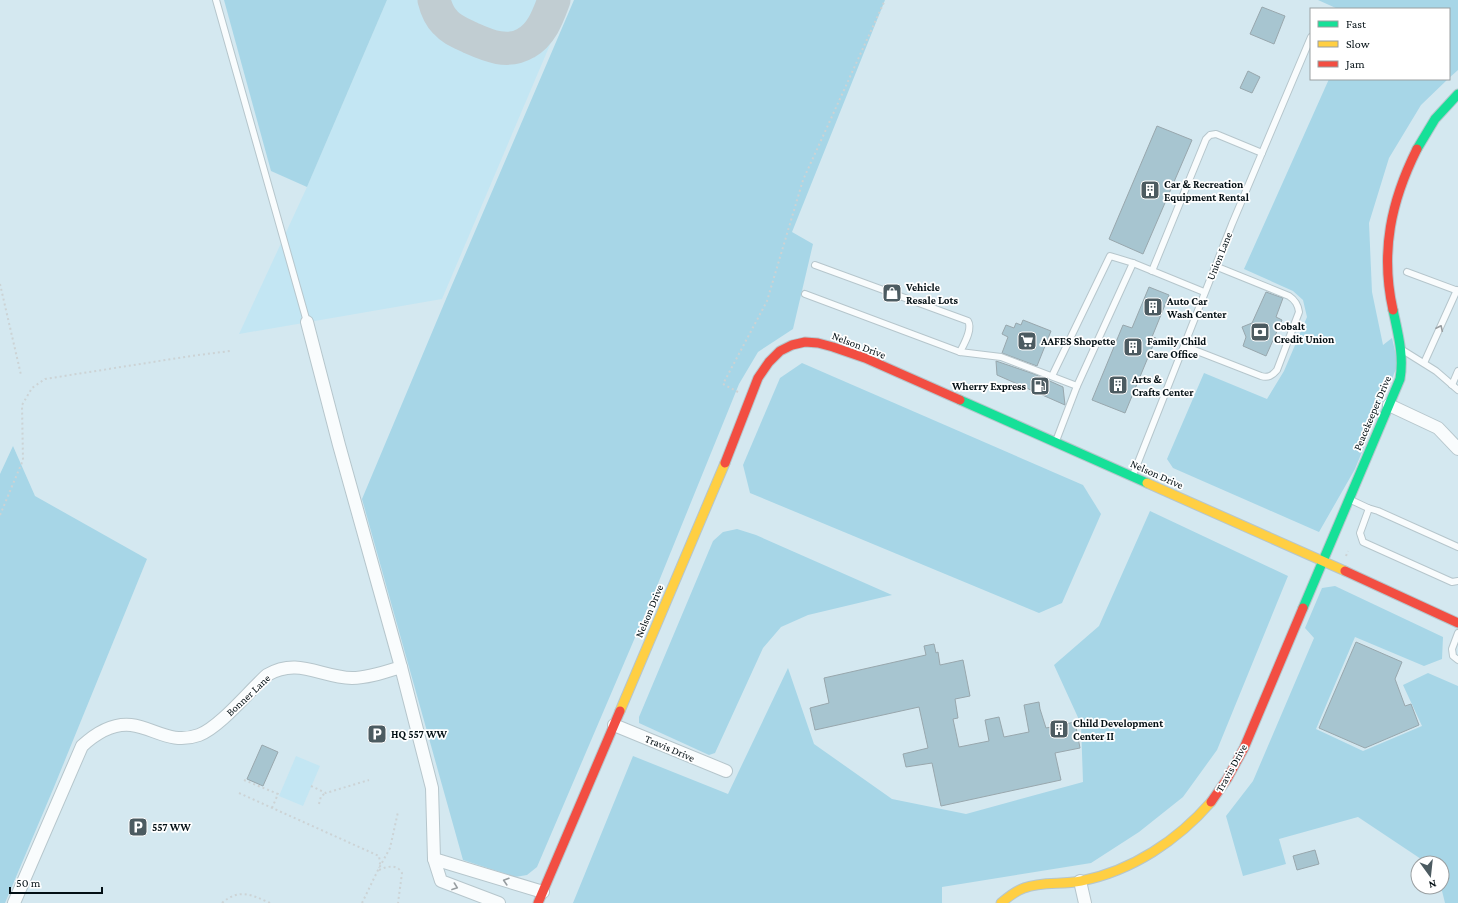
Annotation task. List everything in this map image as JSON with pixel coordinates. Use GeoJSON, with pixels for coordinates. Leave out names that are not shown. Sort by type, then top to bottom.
{"type":"FeatureCollection","features":[{"type":"Feature","properties":{"kind":"street","name":"Peacekeeper Drive"},"geometry":{"type":"LineString","coordinates":[[1322,560],[1401,374],[1403,360],[1402,350],[1392,310],[1389,278],[1389,243],[1393,211],[1403,179],[1420,142],[1439,113],[1458,94]]}},
{"type":"Feature","properties":{"kind":"street"},"geometry":{"type":"LineString","coordinates":[[307,322],[339,445],[401,667],[432,788],[434,859],[441,881],[499,903]]}},
{"type":"Feature","properties":{"kind":"street","name":"Nelson Drive"},"geometry":{"type":"LineString","coordinates":[[541,898],[713,492],[761,372],[773,355],[783,348],[798,343],[824,344],[865,358],[1322,560],[1458,624]]}},
{"type":"Feature","properties":{"kind":"street"},"geometry":{"type":"LineString","coordinates":[[1389,405],[1438,428],[1458,449]]}},
{"type":"Feature","properties":{"kind":"street","name":"Travis Drive"},"geometry":{"type":"LineString","coordinates":[[1001,903],[1024,887],[1080,881],[1113,872],[1136,862],[1155,851],[1187,826],[1215,797],[1226,782],[1244,748],[1322,560]]}},
{"type":"Feature","properties":{"kind":"street","name":"Bonner Lane"},"geometry":{"type":"LineString","coordinates":[[14,903],[82,746],[94,734],[116,726],[130,725],[170,737],[186,738],[199,735],[214,727],[266,676],[277,669],[291,666],[352,678],[374,675],[401,667]]}},
{"type":"Feature","properties":{"kind":"street","name":"Travis Drive"},"geometry":{"type":"LineString","coordinates":[[614,725],[726,771]]}},
{"type":"Feature","properties":{"kind":"street"},"geometry":{"type":"LineString","coordinates":[[434,859],[541,898]]}},
{"type":"Feature","properties":{"kind":"street"},"geometry":{"type":"LineString","coordinates":[[1080,881],[1085,903]]}},
{"type":"Feature","properties":{"kind":"lane"},"geometry":{"type":"LineString","coordinates":[[216,0],[307,322]]}},
{"type":"Feature","properties":{"kind":"lane","name":"Union Lane"},"geometry":{"type":"LineString","coordinates":[[1133,476],[1204,292],[1310,39]]}},
{"type":"Feature","properties":{"kind":"lane"},"geometry":{"type":"LineString","coordinates":[[1152,271],[1206,139],[1210,135],[1216,134],[1262,154]]}},
{"type":"Feature","properties":{"kind":"lane"},"geometry":{"type":"LineString","coordinates":[[1052,376],[1108,258],[1113,256],[1133,263],[1204,292]]}},
{"type":"Feature","properties":{"kind":"lane"},"geometry":{"type":"LineString","coordinates":[[1056,443],[1077,386],[1133,263]]}},
{"type":"Feature","properties":{"kind":"lane"},"geometry":{"type":"LineString","coordinates":[[815,265],[968,321],[970,324],[969,329],[960,352]]}},
{"type":"Feature","properties":{"kind":"lane"},"geometry":{"type":"LineString","coordinates":[[1184,346],[1266,378],[1270,377],[1277,370],[1298,312],[1298,306],[1289,296],[1215,266]]}},
{"type":"Feature","properties":{"kind":"lane"},"geometry":{"type":"LineString","coordinates":[[1407,272],[1457,291],[1424,363]]}},
{"type":"Feature","properties":{"kind":"lane"},"geometry":{"type":"LineString","coordinates":[[805,294],[960,352],[1000,357],[1077,386]]}},
{"type":"Feature","properties":{"kind":"lane"},"geometry":{"type":"LineString","coordinates":[[1402,350],[1436,371],[1458,390]]}},
{"type":"Feature","properties":{"kind":"lane"},"geometry":{"type":"LineString","coordinates":[[1452,384],[1458,371]]}},
{"type":"Feature","properties":{"kind":"lane"},"geometry":{"type":"LineString","coordinates":[[1349,499],[1458,547]]}},
{"type":"Feature","properties":{"kind":"lane"},"geometry":{"type":"LineString","coordinates":[[1368,508],[1360,533],[1363,542],[1452,582],[1458,581]]}},
{"type":"Feature","properties":{"kind":"lane"},"geometry":{"type":"LineString","coordinates":[[1458,633],[1452,649],[1453,656],[1458,660]]}},
{"type":"Feature","properties":{"kind":"path"},"geometry":{"type":"LineString","coordinates":[[749,399],[723,384],[767,301],[803,180],[885,0]]}},
{"type":"Feature","properties":{"kind":"path"},"geometry":{"type":"LineString","coordinates":[[0,284],[21,375]]}},
{"type":"Feature","properties":{"kind":"path"},"geometry":{"type":"LineString","coordinates":[[0,515],[23,460],[22,405],[32,388],[45,379],[230,351]]}},
{"type":"Feature","properties":{"kind":"path"},"geometry":{"type":"LineString","coordinates":[[244,780],[278,794],[272,808]]}},
{"type":"Feature","properties":{"kind":"path"},"geometry":{"type":"LineString","coordinates":[[319,804],[321,796],[326,793],[369,780]]}},
{"type":"Feature","properties":{"kind":"path"},"geometry":{"type":"LineString","coordinates":[[311,786],[326,793]]}},
{"type":"Feature","properties":{"kind":"path"},"geometry":{"type":"LineString","coordinates":[[239,793],[379,856],[378,869]]}},
{"type":"Feature","properties":{"kind":"path"},"geometry":{"type":"LineString","coordinates":[[362,903],[390,848],[398,812]]}},
{"type":"Feature","properties":{"kind":"path"},"geometry":{"type":"LineString","coordinates":[[378,869],[395,866],[400,869],[402,873],[398,903]]}},
{"type":"Feature","properties":{"kind":"path"},"geometry":{"type":"LineString","coordinates":[[222,903],[232,896],[239,894],[247,894],[270,903]]}},
{"type":"Feature","properties":{"kind":"shaded area"},"geometry":{"type":"Polygon","coordinates":[[[224,0],[387,0],[307,187],[271,171],[224,0]]]}},
{"type":"Feature","properties":{"kind":"shaded area"},"geometry":{"type":"Polygon","coordinates":[[[387,0],[569,0],[442,299],[239,334],[307,187],[387,0]]]}},
{"type":"Feature","properties":{"kind":"shaded area"},"geometry":{"type":"Polygon","coordinates":[[[574,0],[885,0],[792,232],[813,244],[793,329],[758,352],[739,384],[657,586],[537,867],[527,875],[515,877],[463,860],[362,499],[574,0]]]}},
{"type":"Feature","properties":{"kind":"shaded area"},"geometry":{"type":"Polygon","coordinates":[[[1318,0],[1458,0],[1458,70],[1450,77],[1450,8],[1336,8],[1318,0]]]}},
{"type":"Feature","properties":{"kind":"shaded area"},"geometry":{"type":"Polygon","coordinates":[[[1329,80],[1447,80],[1421,105],[1389,158],[1369,223],[1372,292],[1383,345],[1392,338],[1398,364],[1355,469],[1319,532],[1173,468],[1167,459],[1204,373],[1267,399],[1284,371],[1307,317],[1303,300],[1293,291],[1244,269],[1329,80]]]}},
{"type":"Feature","properties":{"kind":"shaded area"},"geometry":{"type":"Polygon","coordinates":[[[802,363],[1083,485],[1101,514],[1062,603],[1039,613],[750,493],[743,465],[780,378],[802,363]]]}},
{"type":"Feature","properties":{"kind":"shaded area"},"geometry":{"type":"Polygon","coordinates":[[[13,446],[35,496],[147,559],[5,903],[0,903],[0,474],[13,446]]]}},
{"type":"Feature","properties":{"kind":"shaded area"},"geometry":{"type":"Polygon","coordinates":[[[1150,511],[1288,576],[1217,750],[1183,797],[1139,832],[1091,863],[942,887],[942,903],[573,903],[633,756],[728,794],[788,668],[814,744],[892,799],[966,814],[1083,782],[1081,724],[1054,665],[1099,626],[1150,511]]]}},
{"type":"Feature","properties":{"kind":"shaded area"},"geometry":{"type":"Polygon","coordinates":[[[737,529],[756,535],[892,595],[808,615],[781,627],[763,648],[715,753],[709,755],[639,723],[639,717],[713,541],[723,532],[737,529]]]}},
{"type":"Feature","properties":{"kind":"shaded area"},"geometry":{"type":"Polygon","coordinates":[[[1335,586],[1443,637],[1442,659],[1424,666],[1355,637],[1316,729],[1363,751],[1422,726],[1403,685],[1428,673],[1458,686],[1458,903],[1445,903],[1443,895],[1450,895],[1450,855],[1415,855],[1358,817],[1279,839],[1286,864],[1243,876],[1226,816],[1253,781],[1314,638],[1305,628],[1322,588],[1335,586]]]}},
{"type":"Feature","properties":{"kind":"shaded area"},"geometry":{"type":"Polygon","coordinates":[[[296,756],[320,766],[303,806],[279,796],[296,756]]]}},
{"type":"Feature","properties":{"kind":"building"},"geometry":{"type":"Polygon","coordinates":[[[1262,7],[1285,16],[1274,44],[1250,34],[1262,7]]]}},
{"type":"Feature","properties":{"kind":"building"},"geometry":{"type":"Polygon","coordinates":[[[1248,71],[1260,77],[1252,93],[1240,88],[1248,71]]]}},
{"type":"Feature","properties":{"kind":"building","name":"Car & Recreation Equipment Rental"},"geometry":{"type":"Polygon","coordinates":[[[1157,126],[1192,140],[1143,254],[1109,239],[1157,126]]]}},
{"type":"Feature","properties":{"kind":"building"},"geometry":{"type":"Polygon","coordinates":[[[1149,287],[1169,295],[1152,337],[1156,338],[1125,413],[1092,400],[1123,325],[1132,328],[1149,287]]]}},
{"type":"Feature","properties":{"kind":"building","name":"Cobalt Credit Union"},"geometry":{"type":"Polygon","coordinates":[[[1266,292],[1283,298],[1276,317],[1282,320],[1266,356],[1243,346],[1246,337],[1242,327],[1252,323],[1266,292]]]}},
{"type":"Feature","properties":{"kind":"building","name":"AAFES Shopette"},"geometry":{"type":"Polygon","coordinates":[[[1023,320],[1051,331],[1037,366],[1002,353],[1008,337],[1002,334],[1006,325],[1014,328],[1016,323],[1021,325],[1023,320]]]}},
{"type":"Feature","properties":{"kind":"building"},"geometry":{"type":"Polygon","coordinates":[[[996,361],[1034,374],[1063,387],[1065,405],[997,375],[996,361]]]}},
{"type":"Feature","properties":{"kind":"building"},"geometry":{"type":"Polygon","coordinates":[[[1356,642],[1402,662],[1395,679],[1405,706],[1411,704],[1419,725],[1365,748],[1319,728],[1356,642]]]}},
{"type":"Feature","properties":{"kind":"building","name":"Child Development Center II"},"geometry":{"type":"Polygon","coordinates":[[[934,644],[936,653],[938,652],[940,665],[963,660],[970,696],[955,699],[958,718],[953,719],[959,747],[989,741],[985,720],[999,717],[1004,737],[1029,732],[1024,705],[1039,702],[1046,728],[1075,722],[1080,748],[1055,753],[1061,780],[941,806],[932,763],[906,767],[903,754],[928,748],[919,707],[815,730],[810,708],[829,703],[824,678],[926,655],[924,646],[934,644]]]}},
{"type":"Feature","properties":{"kind":"building"},"geometry":{"type":"Polygon","coordinates":[[[262,745],[278,752],[263,786],[247,779],[262,745]]]}},
{"type":"Feature","properties":{"kind":"building"},"geometry":{"type":"Polygon","coordinates":[[[1315,850],[1319,864],[1297,870],[1293,856],[1315,850]]]}},
{"type":"Feature","properties":{"kind":"taxiway"},"geometry":{"type":"LineString","coordinates":[[434,0],[441,17],[448,25],[471,38],[498,48],[512,48],[532,39],[544,24],[554,0]]}},
{"type":"Feature","properties":{"kind":"traffic: fast"},"geometry":{"type":"LineString","coordinates":[[1417,149],[1435,119],[1458,94]]}},
{"type":"Feature","properties":{"kind":"traffic: fast"},"geometry":{"type":"LineString","coordinates":[[1303,608],[1400,379],[1401,353],[1393,310]]}},
{"type":"Feature","properties":{"kind":"traffic: fast"},"geometry":{"type":"LineString","coordinates":[[960,400],[1147,483]]}},
{"type":"Feature","properties":{"kind":"traffic: slow"},"geometry":{"type":"LineString","coordinates":[[620,711],[725,463]]}},
{"type":"Feature","properties":{"kind":"traffic: slow"},"geometry":{"type":"LineString","coordinates":[[1147,483],[1345,571]]}},
{"type":"Feature","properties":{"kind":"traffic: slow"},"geometry":{"type":"LineString","coordinates":[[1001,903],[1009,896],[1024,888],[1045,884],[1081,881],[1118,870],[1136,862],[1169,841],[1184,829],[1211,802]]}},
{"type":"Feature","properties":{"kind":"traffic: jam"},"geometry":{"type":"LineString","coordinates":[[1393,310],[1389,289],[1388,268],[1390,227],[1400,188],[1417,149]]}},
{"type":"Feature","properties":{"kind":"traffic: jam"},"geometry":{"type":"LineString","coordinates":[[725,463],[758,378],[769,362],[780,351],[792,345],[805,342],[818,343],[833,347],[865,358],[960,400]]}},
{"type":"Feature","properties":{"kind":"traffic: jam"},"geometry":{"type":"LineString","coordinates":[[1345,571],[1458,623]]}},
{"type":"Feature","properties":{"kind":"traffic: jam"},"geometry":{"type":"LineString","coordinates":[[1211,802],[1227,779],[1244,748],[1303,608]]}},
{"type":"Feature","properties":{"kind":"traffic: jam"},"geometry":{"type":"LineString","coordinates":[[538,903],[620,711]]}},
{"type":"Feature","properties":{"kind":"place","name":"Car & Recreation Equipment Rental"},"geometry":{"type":"Point","coordinates":[1150,190]}},
{"type":"Feature","properties":{"kind":"place","name":"Vehicle Resale Lots"},"geometry":{"type":"Point","coordinates":[892,293]}},
{"type":"Feature","properties":{"kind":"place","name":"Auto Car Wash Center"},"geometry":{"type":"Point","coordinates":[1153,307]}},
{"type":"Feature","properties":{"kind":"place","name":"Cobalt Credit Union"},"geometry":{"type":"Point","coordinates":[1260,332]}},
{"type":"Feature","properties":{"kind":"place","name":"AAFES Shopette"},"geometry":{"type":"Point","coordinates":[1027,341]}},
{"type":"Feature","properties":{"kind":"place","name":"Family Child Care Office"},"geometry":{"type":"Point","coordinates":[1133,347]}},
{"type":"Feature","properties":{"kind":"place","name":"Arts & Crafts Center"},"geometry":{"type":"Point","coordinates":[1118,385]}},
{"type":"Feature","properties":{"kind":"place","name":"Wherry Express"},"geometry":{"type":"Point","coordinates":[1040,386]}},
{"type":"Feature","properties":{"kind":"place","name":"Child Development Center II"},"geometry":{"type":"Point","coordinates":[1059,729]}},
{"type":"Feature","properties":{"kind":"place","name":"HQ 557 WW"},"geometry":{"type":"Point","coordinates":[377,734]}},
{"type":"Feature","properties":{"kind":"place","name":"557 WW"},"geometry":{"type":"Point","coordinates":[138,827]}}]}
